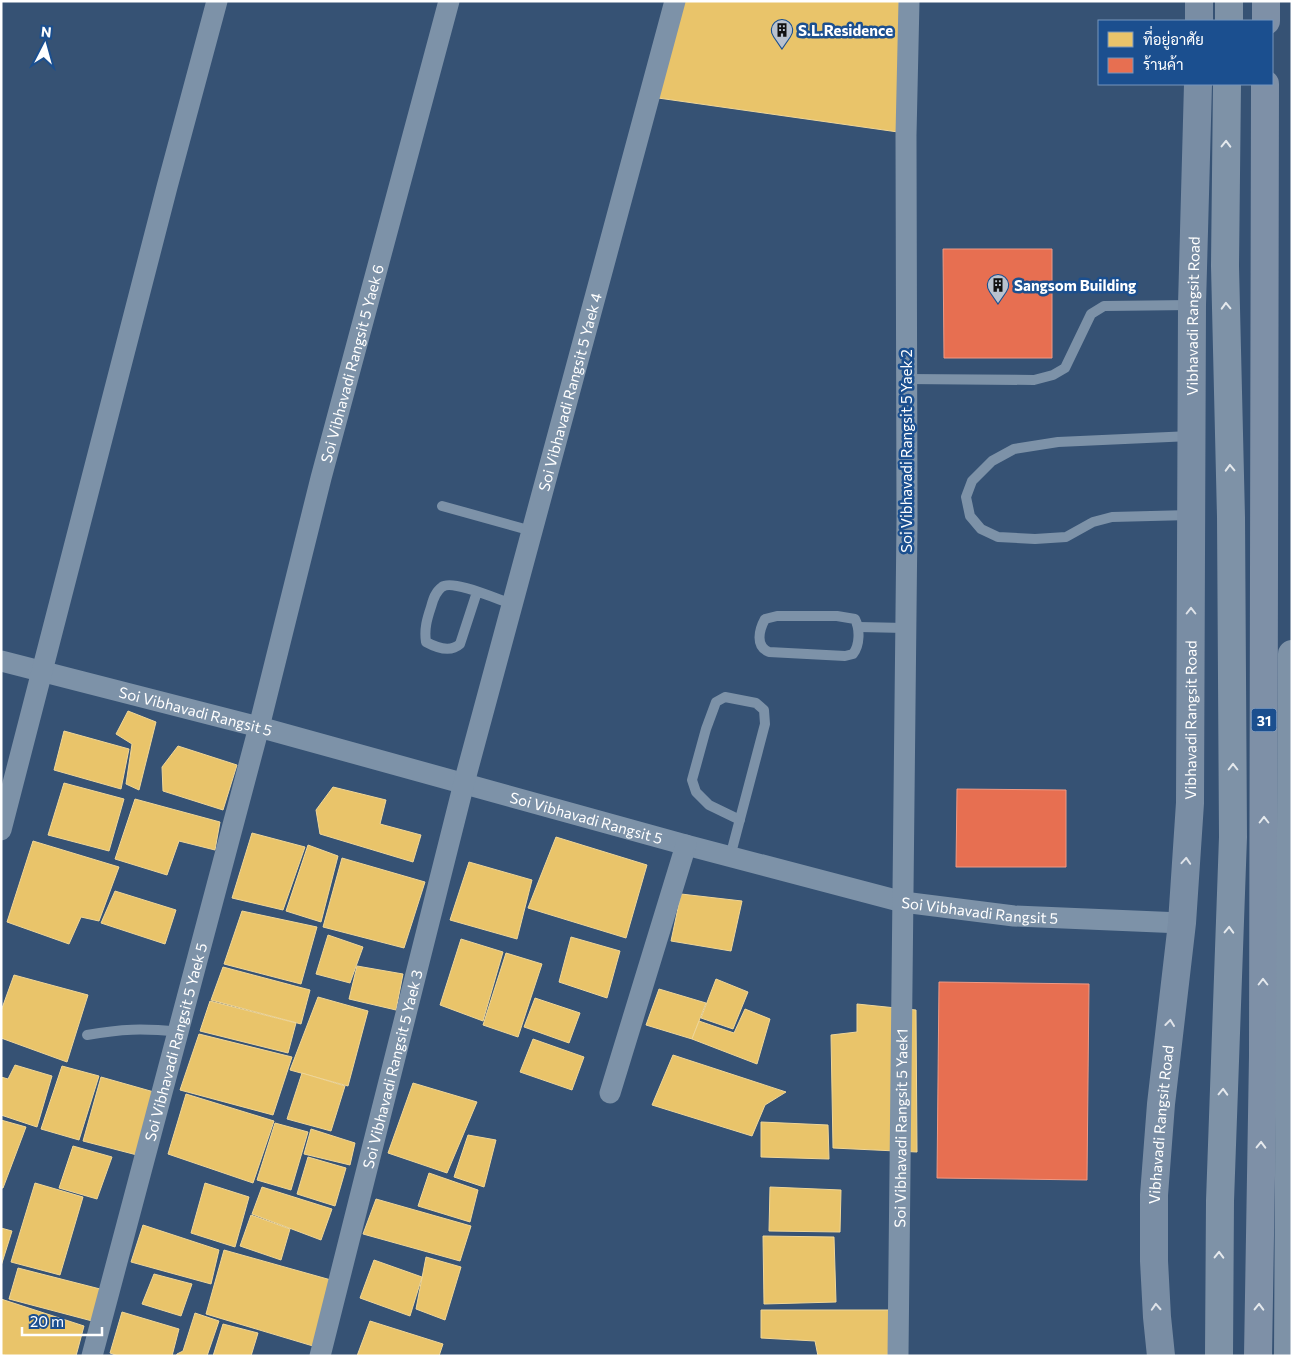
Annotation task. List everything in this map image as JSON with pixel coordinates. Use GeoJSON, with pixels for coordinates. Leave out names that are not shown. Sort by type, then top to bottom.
{"type":"FeatureCollection","features":[{"type":"Feature","properties":{"kind":"highway"},"geometry":{"type":"LineString","coordinates":[[1229,1],[1229,20]]}},
{"type":"Feature","properties":{"kind":"highway"},"geometry":{"type":"LineString","coordinates":[[1266,1],[1266,20]]}},
{"type":"Feature","properties":{"kind":"highway"},"geometry":{"type":"LineString","coordinates":[[1219,1356],[1220,1201],[1233,837],[1231,517],[1225,266],[1227,85]]}},
{"type":"Feature","properties":{"kind":"highway","name":"31"},"geometry":{"type":"LineString","coordinates":[[1258,1356],[1263,1046],[1265,85]]}},
{"type":"Feature","properties":{"kind":"highway","name":"31"},"geometry":{"type":"LineString","coordinates":[[1288,1356],[1292,654]]}},
{"type":"Feature","properties":{"kind":"main road"},"geometry":{"type":"LineString","coordinates":[[1199,1],[1199,20]]}},
{"type":"Feature","properties":{"kind":"main road","name":"Vibhavadi Rangsit Road"},"geometry":{"type":"LineString","coordinates":[[1160,1356],[1156,1317],[1154,1195],[1161,1104],[1182,923],[1190,803],[1192,305],[1198,85]]}},
{"type":"Feature","properties":{"kind":"street"},"geometry":{"type":"LineString","coordinates":[[1,830],[217,1]]}},
{"type":"Feature","properties":{"kind":"street","name":"Soi Vibhavadi Rangsit 5 Yaek 6"},"geometry":{"type":"LineString","coordinates":[[259,727],[322,478],[449,1]]}},
{"type":"Feature","properties":{"kind":"street","name":"Soi Vibhavadi Rangsit 5 Yaek 4"},"geometry":{"type":"LineString","coordinates":[[464,783],[675,1]]}},
{"type":"Feature","properties":{"kind":"street","name":"Soi Vibhavadi Rangsit 5 Yaek 2"},"geometry":{"type":"LineString","coordinates":[[903,902],[906,135],[909,1]]}},
{"type":"Feature","properties":{"kind":"street","name":"Soi Vibhavadi Rangsit 5"},"geometry":{"type":"LineString","coordinates":[[1,661],[259,727],[730,857],[903,902],[1014,916],[1182,923]]}},
{"type":"Feature","properties":{"kind":"street","name":"Soi Vibhavadi Rangsit 5 Yaek 5"},"geometry":{"type":"LineString","coordinates":[[92,1356],[259,727]]}},
{"type":"Feature","properties":{"kind":"street","name":"Soi Vibhavadi Rangsit 5 Yaek 3"},"geometry":{"type":"LineString","coordinates":[[320,1356],[464,783]]}},
{"type":"Feature","properties":{"kind":"street"},"geometry":{"type":"LineString","coordinates":[[610,1093],[686,845]]}},
{"type":"Feature","properties":{"kind":"street","name":"Soi Vibhavadi Rangsit 5 Yaek1"},"geometry":{"type":"LineString","coordinates":[[898,1356],[903,902]]}},
{"type":"Feature","properties":{"kind":"lane"},"geometry":{"type":"LineString","coordinates":[[906,379],[1034,380],[1053,375],[1065,368],[1091,314],[1104,306],[1192,305]]}},
{"type":"Feature","properties":{"kind":"lane"},"geometry":{"type":"LineString","coordinates":[[1191,436],[1058,442],[1014,449],[992,461],[972,481],[966,497],[970,516],[980,529],[998,537],[1035,539],[1066,536],[1092,522],[1112,517],[1191,515]]}},
{"type":"Feature","properties":{"kind":"lane"},"geometry":{"type":"LineString","coordinates":[[442,506],[532,531]]}},
{"type":"Feature","properties":{"kind":"lane"},"geometry":{"type":"LineString","coordinates":[[477,592],[460,644],[456,648],[436,648],[426,642],[426,622],[434,596],[442,587],[448,584],[464,587],[512,604]]}},
{"type":"Feature","properties":{"kind":"lane"},"geometry":{"type":"LineString","coordinates":[[777,616],[850,617],[855,619],[859,627],[857,649],[853,654],[845,656],[769,652],[763,650],[760,645],[761,627],[765,619],[777,616]]}},
{"type":"Feature","properties":{"kind":"lane"},"geometry":{"type":"LineString","coordinates":[[859,627],[905,628]]}},
{"type":"Feature","properties":{"kind":"lane"},"geometry":{"type":"LineString","coordinates":[[730,857],[740,820],[765,724],[764,710],[756,703],[725,696],[716,702],[706,729],[692,780],[696,792],[709,805],[740,820]]}},
{"type":"Feature","properties":{"kind":"lane"},"geometry":{"type":"LineString","coordinates":[[86,1035],[121,1029],[178,1032]]}},
{"type":"Feature","properties":{"kind":"building: ที่อยู่อาศัย","name":"S.L.Residence"},"geometry":{"type":"Polygon","coordinates":[[[677,1],[899,1],[905,133],[651,97],[677,1]]]}},
{"type":"Feature","properties":{"kind":"building: ที่อยู่อาศัย"},"geometry":{"type":"Polygon","coordinates":[[[128,711],[156,722],[139,790],[126,784],[132,744],[116,734],[128,711]]]}},
{"type":"Feature","properties":{"kind":"building: ที่อยู่อาศัย"},"geometry":{"type":"Polygon","coordinates":[[[64,731],[129,749],[121,789],[54,770],[64,731]]]}},
{"type":"Feature","properties":{"kind":"building: ที่อยู่อาศัย"},"geometry":{"type":"Polygon","coordinates":[[[178,746],[237,765],[223,810],[163,791],[162,767],[178,746]]]}},
{"type":"Feature","properties":{"kind":"building: ที่อยู่อาศัย"},"geometry":{"type":"Polygon","coordinates":[[[64,783],[124,799],[109,851],[48,835],[64,783]]]}},
{"type":"Feature","properties":{"kind":"building: ที่อยู่อาศัย"},"geometry":{"type":"Polygon","coordinates":[[[333,787],[386,800],[380,824],[421,835],[413,862],[320,834],[316,810],[333,787]]]}},
{"type":"Feature","properties":{"kind":"building: ที่อยู่อาศัย"},"geometry":{"type":"Polygon","coordinates":[[[135,799],[220,822],[215,850],[179,841],[167,875],[115,859],[135,799]]]}},
{"type":"Feature","properties":{"kind":"building: ที่อยู่อาศัย"},"geometry":{"type":"Polygon","coordinates":[[[252,833],[305,847],[283,910],[232,898],[252,833]]]}},
{"type":"Feature","properties":{"kind":"building: ที่อยู่อาศัย"},"geometry":{"type":"Polygon","coordinates":[[[556,837],[647,865],[626,938],[528,908],[556,837]]]}},
{"type":"Feature","properties":{"kind":"building: ที่อยู่อาศัย"},"geometry":{"type":"Polygon","coordinates":[[[33,841],[119,867],[99,921],[81,917],[69,944],[7,922],[33,841]]]}},
{"type":"Feature","properties":{"kind":"building: ที่อยู่อาศัย"},"geometry":{"type":"Polygon","coordinates":[[[308,845],[338,856],[321,922],[286,911],[308,845]]]}},
{"type":"Feature","properties":{"kind":"building: ที่อยู่อาศัย"},"geometry":{"type":"Polygon","coordinates":[[[342,858],[425,882],[404,948],[323,927],[342,858]]]}},
{"type":"Feature","properties":{"kind":"building: ที่อยู่อาศัย"},"geometry":{"type":"Polygon","coordinates":[[[469,862],[532,880],[517,939],[450,920],[469,862]]]}},
{"type":"Feature","properties":{"kind":"building: ที่อยู่อาศัย"},"geometry":{"type":"Polygon","coordinates":[[[115,891],[176,910],[165,944],[101,923],[115,891]]]}},
{"type":"Feature","properties":{"kind":"building: ที่อยู่อาศัย"},"geometry":{"type":"Polygon","coordinates":[[[681,894],[742,901],[731,951],[671,941],[681,894]]]}},
{"type":"Feature","properties":{"kind":"building: ที่อยู่อาศัย"},"geometry":{"type":"Polygon","coordinates":[[[242,911],[317,927],[301,984],[224,964],[242,911]]]}},
{"type":"Feature","properties":{"kind":"building: ที่อยู่อาศัย"},"geometry":{"type":"Polygon","coordinates":[[[328,935],[363,947],[350,983],[316,974],[328,935]]]}},
{"type":"Feature","properties":{"kind":"building: ที่อยู่อาศัย"},"geometry":{"type":"Polygon","coordinates":[[[571,937],[620,951],[607,998],[559,982],[571,937]]]}},
{"type":"Feature","properties":{"kind":"building: ที่อยู่อาศัย"},"geometry":{"type":"Polygon","coordinates":[[[461,939],[503,952],[483,1021],[440,1005],[461,939]]]}},
{"type":"Feature","properties":{"kind":"building: ที่อยู่อาศัย"},"geometry":{"type":"Polygon","coordinates":[[[506,953],[542,964],[518,1037],[483,1025],[506,953]]]}},
{"type":"Feature","properties":{"kind":"building: ที่อยู่อาศัย"},"geometry":{"type":"Polygon","coordinates":[[[357,966],[403,974],[396,1010],[349,999],[357,966]]]}},
{"type":"Feature","properties":{"kind":"building: ที่อยู่อาศัย"},"geometry":{"type":"Polygon","coordinates":[[[223,967],[310,990],[301,1024],[211,1000],[223,967]]]}},
{"type":"Feature","properties":{"kind":"building: ที่อยู่อาศัย"},"geometry":{"type":"Polygon","coordinates":[[[14,975],[88,995],[67,1062],[1,1038],[1,1011],[14,975]]]}},
{"type":"Feature","properties":{"kind":"building: ที่อยู่อาศัย"},"geometry":{"type":"Polygon","coordinates":[[[716,979],[748,992],[733,1029],[701,1018],[716,979]]]}},
{"type":"Feature","properties":{"kind":"building: ที่อยู่อาศัย"},"geometry":{"type":"Polygon","coordinates":[[[659,989],[706,1003],[692,1039],[646,1025],[659,989]]]}},
{"type":"Feature","properties":{"kind":"building: ที่อยู่อาศัย"},"geometry":{"type":"Polygon","coordinates":[[[318,997],[368,1011],[348,1086],[290,1070],[318,997]]]}},
{"type":"Feature","properties":{"kind":"building: ที่อยู่อาศัย"},"geometry":{"type":"Polygon","coordinates":[[[535,998],[580,1013],[569,1043],[524,1027],[535,998]]]}},
{"type":"Feature","properties":{"kind":"building: ที่อยู่อาศัย"},"geometry":{"type":"Polygon","coordinates":[[[210,1001],[296,1023],[288,1053],[200,1031],[210,1001]]]}},
{"type":"Feature","properties":{"kind":"building: ที่อยู่อาศัย"},"geometry":{"type":"Polygon","coordinates":[[[857,1004],[916,1010],[917,1152],[833,1148],[831,1035],[857,1032],[857,1004]]]}},
{"type":"Feature","properties":{"kind":"building: ที่อยู่อาศัย"},"geometry":{"type":"Polygon","coordinates":[[[745,1009],[770,1019],[757,1064],[692,1039],[699,1021],[734,1033],[745,1009]]]}},
{"type":"Feature","properties":{"kind":"building: ที่อยู่อาศัย"},"geometry":{"type":"Polygon","coordinates":[[[199,1034],[292,1057],[273,1115],[180,1090],[199,1034]]]}},
{"type":"Feature","properties":{"kind":"building: ที่อยู่อาศัย"},"geometry":{"type":"Polygon","coordinates":[[[533,1039],[584,1057],[572,1090],[520,1072],[533,1039]]]}},
{"type":"Feature","properties":{"kind":"building: ที่อยู่อาศัย"},"geometry":{"type":"Polygon","coordinates":[[[673,1055],[786,1092],[765,1105],[752,1136],[652,1105],[673,1055]]]}},
{"type":"Feature","properties":{"kind":"building: ที่อยู่อาศัย"},"geometry":{"type":"Polygon","coordinates":[[[15,1065],[52,1076],[37,1127],[1,1115],[1,1077],[8,1079],[15,1065]]]}},
{"type":"Feature","properties":{"kind":"building: ที่อยู่อาศัย"},"geometry":{"type":"Polygon","coordinates":[[[62,1066],[99,1076],[79,1140],[41,1129],[62,1066]]]}},
{"type":"Feature","properties":{"kind":"building: ที่อยู่อาศัย"},"geometry":{"type":"Polygon","coordinates":[[[302,1073],[345,1086],[331,1131],[287,1119],[302,1073]]]}},
{"type":"Feature","properties":{"kind":"building: ที่อยู่อาศัย"},"geometry":{"type":"Polygon","coordinates":[[[101,1077],[154,1092],[137,1155],[83,1141],[101,1077]]]}},
{"type":"Feature","properties":{"kind":"building: ที่อยู่อาศัย"},"geometry":{"type":"Polygon","coordinates":[[[413,1083],[477,1102],[447,1173],[388,1153],[413,1083]]]}},
{"type":"Feature","properties":{"kind":"building: ที่อยู่อาศัย"},"geometry":{"type":"Polygon","coordinates":[[[186,1094],[274,1121],[253,1183],[168,1154],[186,1094]]]}},
{"type":"Feature","properties":{"kind":"building: ที่อยู่อาศัย"},"geometry":{"type":"Polygon","coordinates":[[[1,1120],[26,1127],[3,1188],[1,1188],[1,1120]]]}},
{"type":"Feature","properties":{"kind":"building: ที่อยู่อาศัย"},"geometry":{"type":"Polygon","coordinates":[[[761,1122],[828,1125],[829,1159],[761,1157],[761,1122]]]}},
{"type":"Feature","properties":{"kind":"building: ที่อยู่อาศัย"},"geometry":{"type":"Polygon","coordinates":[[[275,1123],[308,1132],[291,1190],[257,1180],[275,1123]]]}},
{"type":"Feature","properties":{"kind":"building: ที่อยู่อาศัย"},"geometry":{"type":"Polygon","coordinates":[[[311,1129],[355,1143],[350,1165],[304,1154],[311,1129]]]}},
{"type":"Feature","properties":{"kind":"building: ที่อยู่อาศัย"},"geometry":{"type":"Polygon","coordinates":[[[468,1135],[496,1140],[484,1187],[454,1177],[468,1135]]]}},
{"type":"Feature","properties":{"kind":"building: ที่อยู่อาศัย"},"geometry":{"type":"Polygon","coordinates":[[[73,1146],[112,1157],[97,1199],[59,1188],[73,1146]]]}},
{"type":"Feature","properties":{"kind":"building: ที่อยู่อาศัย"},"geometry":{"type":"Polygon","coordinates":[[[308,1157],[346,1168],[335,1206],[297,1194],[308,1157]]]}},
{"type":"Feature","properties":{"kind":"building: ที่อยู่อาศัย"},"geometry":{"type":"Polygon","coordinates":[[[429,1173],[478,1190],[470,1222],[418,1206],[429,1173]]]}},
{"type":"Feature","properties":{"kind":"building: ที่อยู่อาศัย"},"geometry":{"type":"Polygon","coordinates":[[[35,1183],[83,1197],[60,1275],[11,1262],[35,1183]]]}},
{"type":"Feature","properties":{"kind":"building: ที่อยู่อาศัย"},"geometry":{"type":"Polygon","coordinates":[[[205,1183],[249,1197],[235,1247],[191,1233],[205,1183]]]}},
{"type":"Feature","properties":{"kind":"building: ที่อยู่อาศัย"},"geometry":{"type":"Polygon","coordinates":[[[262,1187],[332,1209],[321,1240],[252,1214],[262,1187]]]}},
{"type":"Feature","properties":{"kind":"building: ที่อยู่อาศัย"},"geometry":{"type":"Polygon","coordinates":[[[770,1187],[841,1190],[840,1232],[769,1231],[770,1187]]]}},
{"type":"Feature","properties":{"kind":"building: ที่อยู่อาศัย"},"geometry":{"type":"Polygon","coordinates":[[[376,1199],[471,1226],[460,1261],[363,1234],[376,1199]]]}},
{"type":"Feature","properties":{"kind":"building: ที่อยู่อาศัย"},"geometry":{"type":"Polygon","coordinates":[[[251,1215],[290,1229],[281,1260],[240,1246],[251,1215]]]}},
{"type":"Feature","properties":{"kind":"building: ที่อยู่อาศัย"},"geometry":{"type":"Polygon","coordinates":[[[143,1225],[219,1250],[211,1284],[131,1262],[143,1225]]]}},
{"type":"Feature","properties":{"kind":"building: ที่อยู่อาศัย"},"geometry":{"type":"Polygon","coordinates":[[[1,1228],[12,1231],[1,1266],[1,1228]]]}},
{"type":"Feature","properties":{"kind":"building: ที่อยู่อาศัย"},"geometry":{"type":"Polygon","coordinates":[[[763,1236],[834,1237],[836,1302],[764,1304],[763,1236]]]}},
{"type":"Feature","properties":{"kind":"building: ที่อยู่อาศัย"},"geometry":{"type":"Polygon","coordinates":[[[224,1250],[331,1280],[313,1346],[206,1314],[224,1250]]]}},
{"type":"Feature","properties":{"kind":"building: ที่อยู่อาศัย"},"geometry":{"type":"Polygon","coordinates":[[[426,1257],[461,1267],[445,1320],[416,1309],[426,1257]]]}},
{"type":"Feature","properties":{"kind":"building: ที่อยู่อาศัย"},"geometry":{"type":"Polygon","coordinates":[[[374,1260],[422,1277],[410,1316],[360,1298],[374,1260]]]}},
{"type":"Feature","properties":{"kind":"building: ที่อยู่อาศัย"},"geometry":{"type":"Polygon","coordinates":[[[18,1268],[104,1290],[96,1322],[9,1299],[18,1268]]]}},
{"type":"Feature","properties":{"kind":"building: ที่อยู่อาศัย"},"geometry":{"type":"Polygon","coordinates":[[[154,1274],[192,1284],[181,1316],[142,1304],[154,1274]]]}},
{"type":"Feature","properties":{"kind":"building: ที่อยู่อาศัย"},"geometry":{"type":"Polygon","coordinates":[[[1,1299],[84,1326],[76,1356],[7,1356],[1,1354],[1,1299]]]}},
{"type":"Feature","properties":{"kind":"building: ที่อยู่อาศัย"},"geometry":{"type":"Polygon","coordinates":[[[761,1310],[891,1310],[888,1356],[818,1356],[815,1341],[761,1338],[761,1310]]]}},
{"type":"Feature","properties":{"kind":"building: ที่อยู่อาศัย"},"geometry":{"type":"Polygon","coordinates":[[[122,1312],[179,1329],[172,1356],[118,1356],[110,1353],[122,1312]]]}},
{"type":"Feature","properties":{"kind":"building: ที่อยู่อาศัย"},"geometry":{"type":"Polygon","coordinates":[[[195,1313],[219,1321],[207,1356],[176,1356],[183,1351],[195,1313]]]}},
{"type":"Feature","properties":{"kind":"building: ที่อยู่อาศัย"},"geometry":{"type":"Polygon","coordinates":[[[370,1321],[443,1344],[439,1356],[357,1356],[370,1321]]]}},
{"type":"Feature","properties":{"kind":"building: ที่อยู่อาศัย"},"geometry":{"type":"Polygon","coordinates":[[[223,1324],[258,1333],[251,1356],[213,1356],[223,1324]]]}},
{"type":"Feature","properties":{"kind":"building: ร้านค้า","name":"Sangsom Building"},"geometry":{"type":"Polygon","coordinates":[[[943,249],[1052,249],[1052,358],[944,358],[943,249]]]}},
{"type":"Feature","properties":{"kind":"building: ร้านค้า"},"geometry":{"type":"Polygon","coordinates":[[[957,789],[1066,790],[1066,867],[956,867],[957,789]]]}},
{"type":"Feature","properties":{"kind":"building: ร้านค้า"},"geometry":{"type":"Polygon","coordinates":[[[939,982],[1089,984],[1087,1180],[937,1178],[939,982]]]}},
{"type":"Feature","properties":{"kind":"place","name":"S.L.Residence"},"geometry":{"type":"Point","coordinates":[782,49]}},
{"type":"Feature","properties":{"kind":"place","name":"Sangsom Building"},"geometry":{"type":"Point","coordinates":[998,304]}}]}
